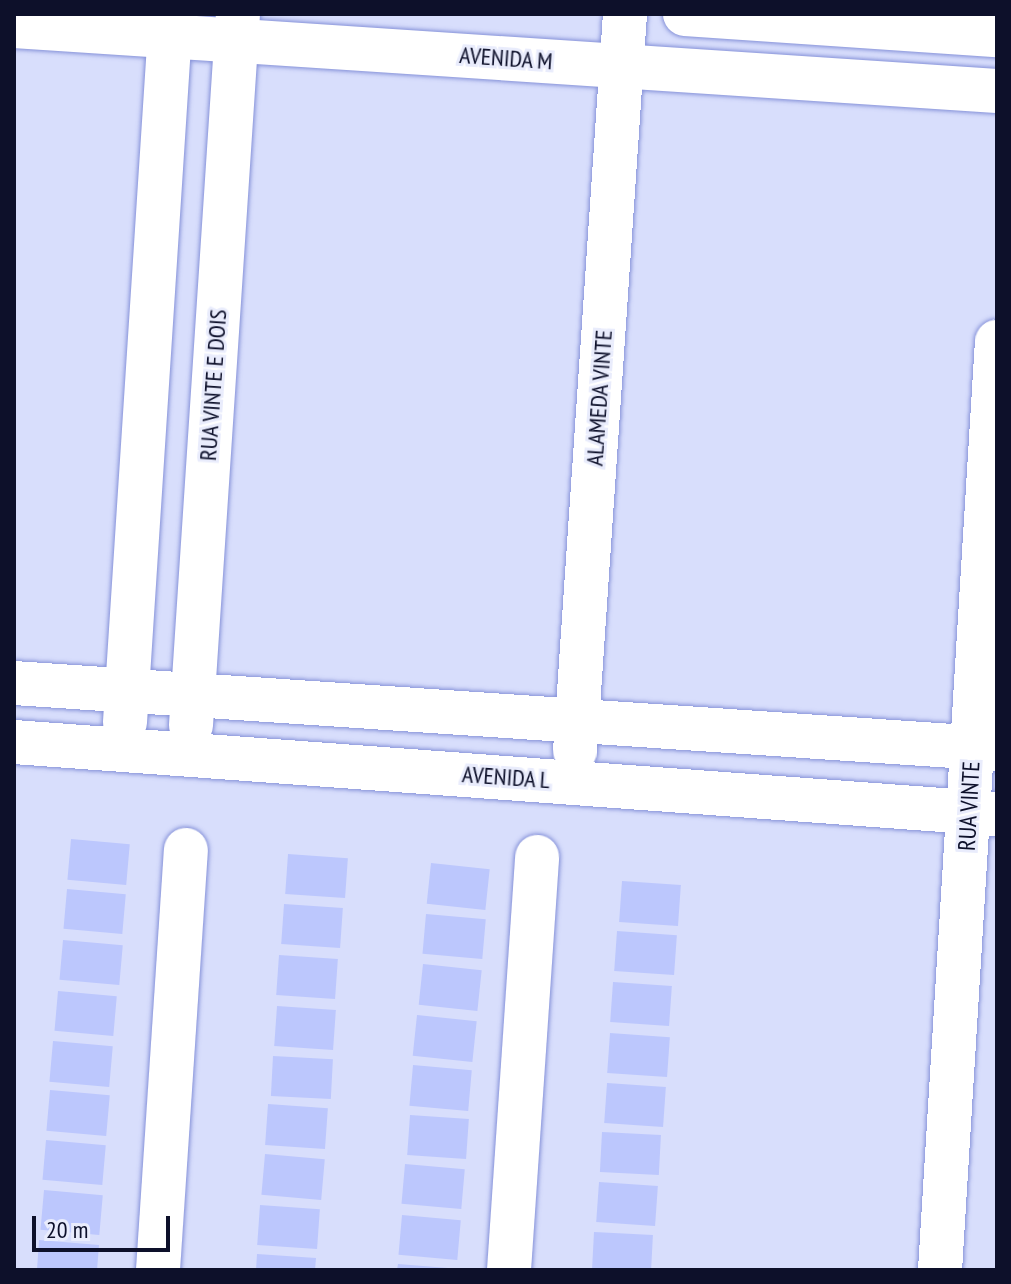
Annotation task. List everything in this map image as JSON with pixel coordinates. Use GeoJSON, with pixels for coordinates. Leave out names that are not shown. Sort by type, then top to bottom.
{"type":"FeatureCollection","features":[{"type":"Feature","properties":{"kind":"street","name":"ALAMEDA VINTE"},"geometry":{"type":"LineString","coordinates":[[573,782],[625,14]]}},
{"type":"Feature","properties":{"kind":"street"},"geometry":{"type":"LineString","coordinates":[[685,14],[997,35]]}},
{"type":"Feature","properties":{"kind":"street"},"geometry":{"type":"LineString","coordinates":[[124,751],[171,25]]}},
{"type":"Feature","properties":{"kind":"street","name":"AVENIDA M"},"geometry":{"type":"LineString","coordinates":[[14,26],[237,27],[621,66],[997,91]]}},
{"type":"Feature","properties":{"kind":"street","name":"RUA VINTE E DOIS"},"geometry":{"type":"LineString","coordinates":[[190,755],[237,27]]}},
{"type":"Feature","properties":{"kind":"street","name":"RUA VINTE"},"geometry":{"type":"LineString","coordinates":[[940,1270],[983,813],[997,342]]}},
{"type":"Feature","properties":{"kind":"street"},"geometry":{"type":"LineString","coordinates":[[14,683],[984,749]]}},
{"type":"Feature","properties":{"kind":"street","name":"AVENIDA L"},"geometry":{"type":"LineString","coordinates":[[14,742],[983,813]]}},
{"type":"Feature","properties":{"kind":"street"},"geometry":{"type":"LineString","coordinates":[[158,1270],[186,850]]}},
{"type":"Feature","properties":{"kind":"street"},"geometry":{"type":"LineString","coordinates":[[509,1270],[537,857]]}},
{"type":"Feature","properties":{"kind":"building"},"geometry":{"type":"Polygon","coordinates":[[[71,839],[130,844],[126,885],[67,880],[71,839]]]}},
{"type":"Feature","properties":{"kind":"building"},"geometry":{"type":"Polygon","coordinates":[[[288,854],[348,858],[345,898],[285,894],[288,854]]]}},
{"type":"Feature","properties":{"kind":"building"},"geometry":{"type":"Polygon","coordinates":[[[431,863],[490,869],[485,910],[427,904],[431,863]]]}},
{"type":"Feature","properties":{"kind":"building"},"geometry":{"type":"Polygon","coordinates":[[[622,881],[681,885],[678,926],[619,922],[622,881]]]}},
{"type":"Feature","properties":{"kind":"building"},"geometry":{"type":"Polygon","coordinates":[[[67,889],[126,894],[122,934],[64,929],[67,889]]]}},
{"type":"Feature","properties":{"kind":"building"},"geometry":{"type":"Polygon","coordinates":[[[284,904],[343,908],[340,948],[281,944],[284,904]]]}},
{"type":"Feature","properties":{"kind":"building"},"geometry":{"type":"Polygon","coordinates":[[[426,914],[486,919],[482,959],[423,954],[426,914]]]}},
{"type":"Feature","properties":{"kind":"building"},"geometry":{"type":"Polygon","coordinates":[[[617,931],[677,935],[674,975],[614,971],[617,931]]]}},
{"type":"Feature","properties":{"kind":"building"},"geometry":{"type":"Polygon","coordinates":[[[63,940],[123,945],[119,985],[60,980],[63,940]]]}},
{"type":"Feature","properties":{"kind":"building"},"geometry":{"type":"Polygon","coordinates":[[[279,955],[338,959],[335,999],[276,995],[279,955]]]}},
{"type":"Feature","properties":{"kind":"building"},"geometry":{"type":"Polygon","coordinates":[[[423,964],[482,970],[477,1011],[419,1005],[423,964]]]}},
{"type":"Feature","properties":{"kind":"building"},"geometry":{"type":"Polygon","coordinates":[[[613,982],[672,986],[669,1026],[610,1022],[613,982]]]}},
{"type":"Feature","properties":{"kind":"building"},"geometry":{"type":"Polygon","coordinates":[[[58,991],[117,996],[113,1036],[55,1031],[58,991]]]}},
{"type":"Feature","properties":{"kind":"building"},"geometry":{"type":"Polygon","coordinates":[[[277,1006],[336,1010],[333,1050],[274,1046],[277,1006]]]}},
{"type":"Feature","properties":{"kind":"building"},"geometry":{"type":"Polygon","coordinates":[[[417,1015],[477,1021],[472,1062],[413,1056],[417,1015]]]}},
{"type":"Feature","properties":{"kind":"building"},"geometry":{"type":"Polygon","coordinates":[[[610,1033],[670,1037],[667,1077],[607,1073],[610,1033]]]}},
{"type":"Feature","properties":{"kind":"building"},"geometry":{"type":"Polygon","coordinates":[[[53,1041],[113,1046],[109,1087],[49,1082],[53,1041]]]}},
{"type":"Feature","properties":{"kind":"building"},"geometry":{"type":"Polygon","coordinates":[[[273,1056],[333,1059],[331,1099],[271,1096],[273,1056]]]}},
{"type":"Feature","properties":{"kind":"building"},"geometry":{"type":"Polygon","coordinates":[[[413,1065],[472,1070],[468,1111],[409,1106],[413,1065]]]}},
{"type":"Feature","properties":{"kind":"building"},"geometry":{"type":"Polygon","coordinates":[[[607,1083],[666,1087],[663,1127],[604,1123],[607,1083]]]}},
{"type":"Feature","properties":{"kind":"building"},"geometry":{"type":"Polygon","coordinates":[[[50,1090],[110,1095],[106,1136],[46,1131],[50,1090]]]}},
{"type":"Feature","properties":{"kind":"building"},"geometry":{"type":"Polygon","coordinates":[[[268,1104],[328,1108],[325,1149],[265,1145],[268,1104]]]}},
{"type":"Feature","properties":{"kind":"building"},"geometry":{"type":"Polygon","coordinates":[[[410,1115],[469,1119],[466,1159],[407,1155],[410,1115]]]}},
{"type":"Feature","properties":{"kind":"building"},"geometry":{"type":"Polygon","coordinates":[[[602,1132],[661,1135],[659,1175],[600,1172],[602,1132]]]}},
{"type":"Feature","properties":{"kind":"building"},"geometry":{"type":"Polygon","coordinates":[[[46,1140],[106,1145],[102,1185],[43,1180],[46,1140]]]}},
{"type":"Feature","properties":{"kind":"building"},"geometry":{"type":"Polygon","coordinates":[[[265,1154],[325,1159],[321,1200],[261,1195],[265,1154]]]}},
{"type":"Feature","properties":{"kind":"building"},"geometry":{"type":"Polygon","coordinates":[[[405,1164],[465,1169],[461,1209],[402,1204],[405,1164]]]}},
{"type":"Feature","properties":{"kind":"building"},"geometry":{"type":"Polygon","coordinates":[[[599,1182],[658,1186],[655,1226],[596,1222],[599,1182]]]}},
{"type":"Feature","properties":{"kind":"building"},"geometry":{"type":"Polygon","coordinates":[[[44,1190],[103,1195],[99,1235],[41,1230],[44,1190]]]}},
{"type":"Feature","properties":{"kind":"building"},"geometry":{"type":"Polygon","coordinates":[[[260,1205],[320,1209],[317,1249],[257,1245],[260,1205]]]}},
{"type":"Feature","properties":{"kind":"building"},"geometry":{"type":"Polygon","coordinates":[[[402,1215],[461,1220],[457,1260],[399,1255],[402,1215]]]}},
{"type":"Feature","properties":{"kind":"building"},"geometry":{"type":"Polygon","coordinates":[[[594,1232],[653,1235],[651,1270],[592,1270],[594,1232]]]}},
{"type":"Feature","properties":{"kind":"building"},"geometry":{"type":"Polygon","coordinates":[[[39,1240],[99,1245],[97,1270],[37,1270],[39,1240]]]}},
{"type":"Feature","properties":{"kind":"building"},"geometry":{"type":"Polygon","coordinates":[[[257,1254],[316,1258],[315,1270],[256,1270],[257,1254]]]}},
{"type":"Feature","properties":{"kind":"building"},"geometry":{"type":"Polygon","coordinates":[[[398,1264],[448,1268],[448,1270],[397,1270],[398,1264]]]}}]}
